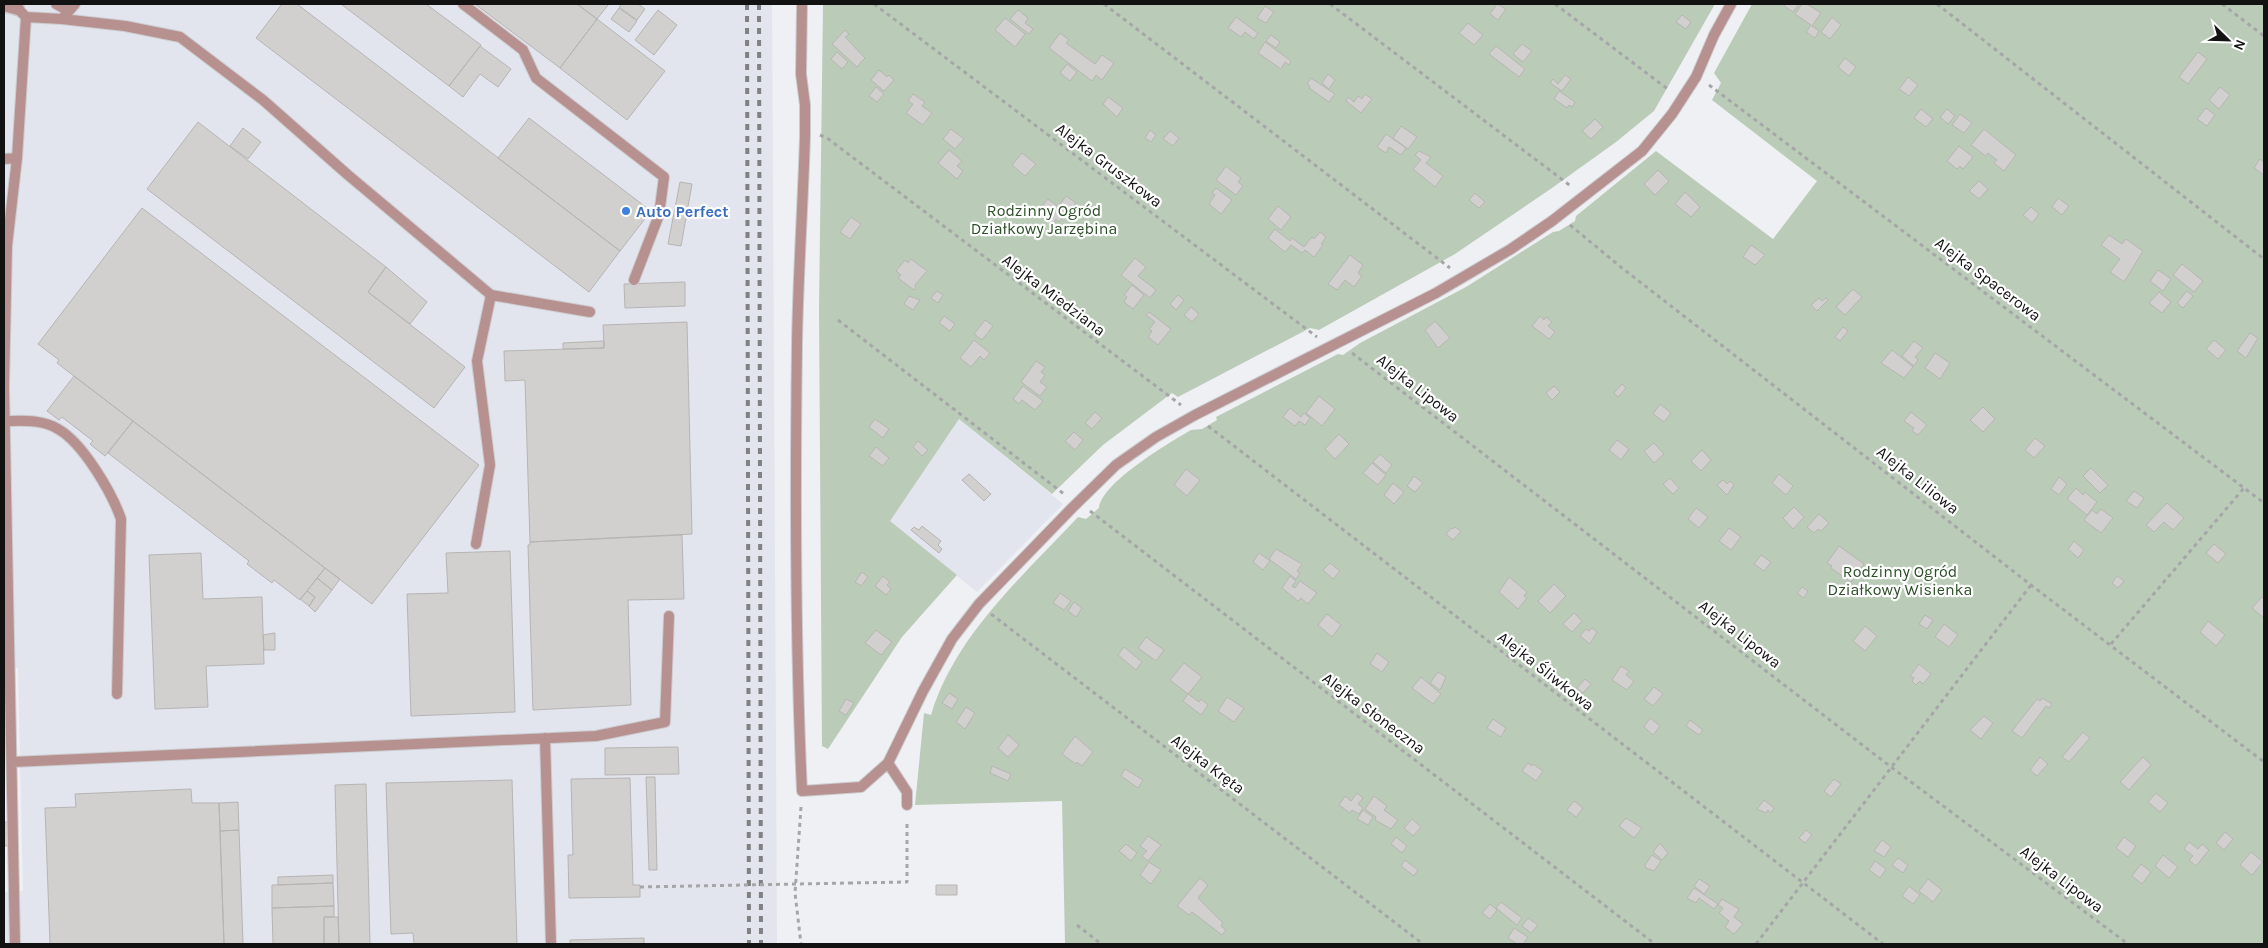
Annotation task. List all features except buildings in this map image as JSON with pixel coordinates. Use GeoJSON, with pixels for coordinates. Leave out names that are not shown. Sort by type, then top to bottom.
{"type":"FeatureCollection","features":[{"type":"Feature","properties":{"kind":"street"},"geometry":{"type":"LineString","coordinates":[[4,5],[22,13]]}},
{"type":"Feature","properties":{"kind":"lane"},"geometry":{"type":"LineString","coordinates":[[56,4],[69,11],[125,26],[180,37],[263,100],[348,175],[491,295],[590,312]]}},
{"type":"Feature","properties":{"kind":"lane"},"geometry":{"type":"LineString","coordinates":[[463,4],[523,50],[536,78],[664,177],[659,215],[634,280]]}},
{"type":"Feature","properties":{"kind":"lane"},"geometry":{"type":"LineString","coordinates":[[802,4],[801,74],[805,120],[797,342],[795,550],[797,682],[802,791],[861,788],[888,763],[923,691],[952,639],[979,604],[1116,465],[1156,437],[1195,414],[1436,293],[1462,278],[1559,216],[1642,151],[1682,100],[1696,77],[1714,35],[1731,4]]}},
{"type":"Feature","properties":{"kind":"lane"},"geometry":{"type":"LineString","coordinates":[[15,944],[9,877],[12,762],[8,685],[5,420],[7,246],[17,158],[22,13],[69,11]]}},
{"type":"Feature","properties":{"kind":"lane"},"geometry":{"type":"LineString","coordinates":[[4,158],[17,158]]}},
{"type":"Feature","properties":{"kind":"lane"},"geometry":{"type":"LineString","coordinates":[[476,544],[490,465],[477,361],[491,295]]}},
{"type":"Feature","properties":{"kind":"lane"},"geometry":{"type":"LineString","coordinates":[[5,420],[36,421],[58,428],[77,444],[114,499],[121,519],[117,694]]}},
{"type":"Feature","properties":{"kind":"lane"},"geometry":{"type":"LineString","coordinates":[[12,762],[596,736],[665,722],[669,616]]}},
{"type":"Feature","properties":{"kind":"lane"},"geometry":{"type":"LineString","coordinates":[[545,738],[550,944]]}},
{"type":"Feature","properties":{"kind":"lane"},"geometry":{"type":"LineString","coordinates":[[888,763],[907,792],[907,805]]}},
{"type":"Feature","properties":{"kind":"path","name":"Alejka Gruszkowa"},"geometry":{"type":"LineString","coordinates":[[874,4],[1333,344]]}},
{"type":"Feature","properties":{"kind":"path"},"geometry":{"type":"LineString","coordinates":[[1104,4],[1462,278]]}},
{"type":"Feature","properties":{"kind":"path"},"geometry":{"type":"LineString","coordinates":[[1330,4],[1584,196]]}},
{"type":"Feature","properties":{"kind":"path"},"geometry":{"type":"LineString","coordinates":[[1555,4],[1682,100]]}},
{"type":"Feature","properties":{"kind":"path"},"geometry":{"type":"LineString","coordinates":[[1937,4],[2264,259]]}},
{"type":"Feature","properties":{"kind":"path"},"geometry":{"type":"LineString","coordinates":[[2222,4],[2264,36]]}},
{"type":"Feature","properties":{"kind":"path","name":"Alejka Spacerowa"},"geometry":{"type":"LineString","coordinates":[[1696,77],[1717,90],[2264,503]]}},
{"type":"Feature","properties":{"kind":"path","name":"Alejka Miedziana"},"geometry":{"type":"LineString","coordinates":[[827,138],[1167,397],[1195,414]]}},
{"type":"Feature","properties":{"kind":"path","name":"Alejka Liliowa"},"geometry":{"type":"LineString","coordinates":[[1559,216],[1622,268],[2031,585],[2264,762]]}},
{"type":"Feature","properties":{"kind":"path","name":"Alejka Słoneczna"},"geometry":{"type":"LineString","coordinates":[[838,320],[1655,944]]}},
{"type":"Feature","properties":{"kind":"path","name":"Alejka Lipowa"},"geometry":{"type":"LineString","coordinates":[[1333,344],[2128,944]]}},
{"type":"Feature","properties":{"kind":"path","name":"Alejka Śliwkowa"},"geometry":{"type":"LineString","coordinates":[[1195,414],[1216,434],[1884,944]]}},
{"type":"Feature","properties":{"kind":"path"},"geometry":{"type":"LineString","coordinates":[[2111,644],[2244,488]]}},
{"type":"Feature","properties":{"kind":"path"},"geometry":{"type":"LineString","coordinates":[[1756,944],[2031,585]]}},
{"type":"Feature","properties":{"kind":"path","name":"Alejka Kręta"},"geometry":{"type":"LineString","coordinates":[[979,604],[1423,944]]}},
{"type":"Feature","properties":{"kind":"path"},"geometry":{"type":"LineString","coordinates":[[801,944],[795,893],[802,791]]}},
{"type":"Feature","properties":{"kind":"path"},"geometry":{"type":"LineString","coordinates":[[640,887],[907,882],[907,805]]}},
{"type":"Feature","properties":{"kind":"path"},"geometry":{"type":"LineString","coordinates":[[1078,925],[1101,944]]}},
{"type":"Feature","properties":{"kind":"shaded area"},"geometry":{"type":"Polygon","coordinates":[[[4,4],[772,4],[777,944],[4,944],[4,892],[23,891],[18,668],[4,668],[4,4]]]}},
{"type":"Feature","properties":{"kind":"shaded area"},"geometry":{"type":"Polygon","coordinates":[[[959,419],[1063,504],[977,592],[889,521],[959,419]]]}},
{"type":"Feature","properties":{"kind":"green space","name":"Rodzinny Ogród Działkowy Jarzębina"},"geometry":{"type":"Polygon","coordinates":[[[823,4],[1715,4],[1654,111],[1616,142],[1455,254],[1319,330],[1310,328],[1178,397],[1172,393],[1103,445],[1052,494],[959,419],[890,521],[957,575],[902,637],[828,749],[822,746],[819,309],[823,4]]]}},
{"type":"Feature","properties":{"kind":"green space","name":"Rodzinny Ogród Działkowy Wisienka"},"geometry":{"type":"Polygon","coordinates":[[[1752,4],[2264,4],[2264,944],[1065,944],[1062,801],[915,805],[924,713],[931,715],[942,686],[956,659],[974,633],[1014,584],[1078,517],[1086,519],[1099,508],[1103,498],[1112,487],[1138,464],[1191,430],[1202,429],[1217,420],[1216,417],[1338,354],[1343,355],[1360,343],[1466,287],[1553,232],[1559,231],[1575,221],[1576,216],[1656,151],[1773,239],[1817,181],[1712,100],[1721,83],[1714,73],[1752,4]]]}},
{"type":"Feature","properties":{"kind":"railway"},"geometry":{"type":"LineString","coordinates":[[747,4],[749,944]]}},
{"type":"Feature","properties":{"kind":"railway"},"geometry":{"type":"LineString","coordinates":[[759,4],[761,944]]}},
{"type":"Feature","properties":{"kind":"place","name":"Auto Perfect"},"geometry":{"type":"Point","coordinates":[626,211]}}]}
